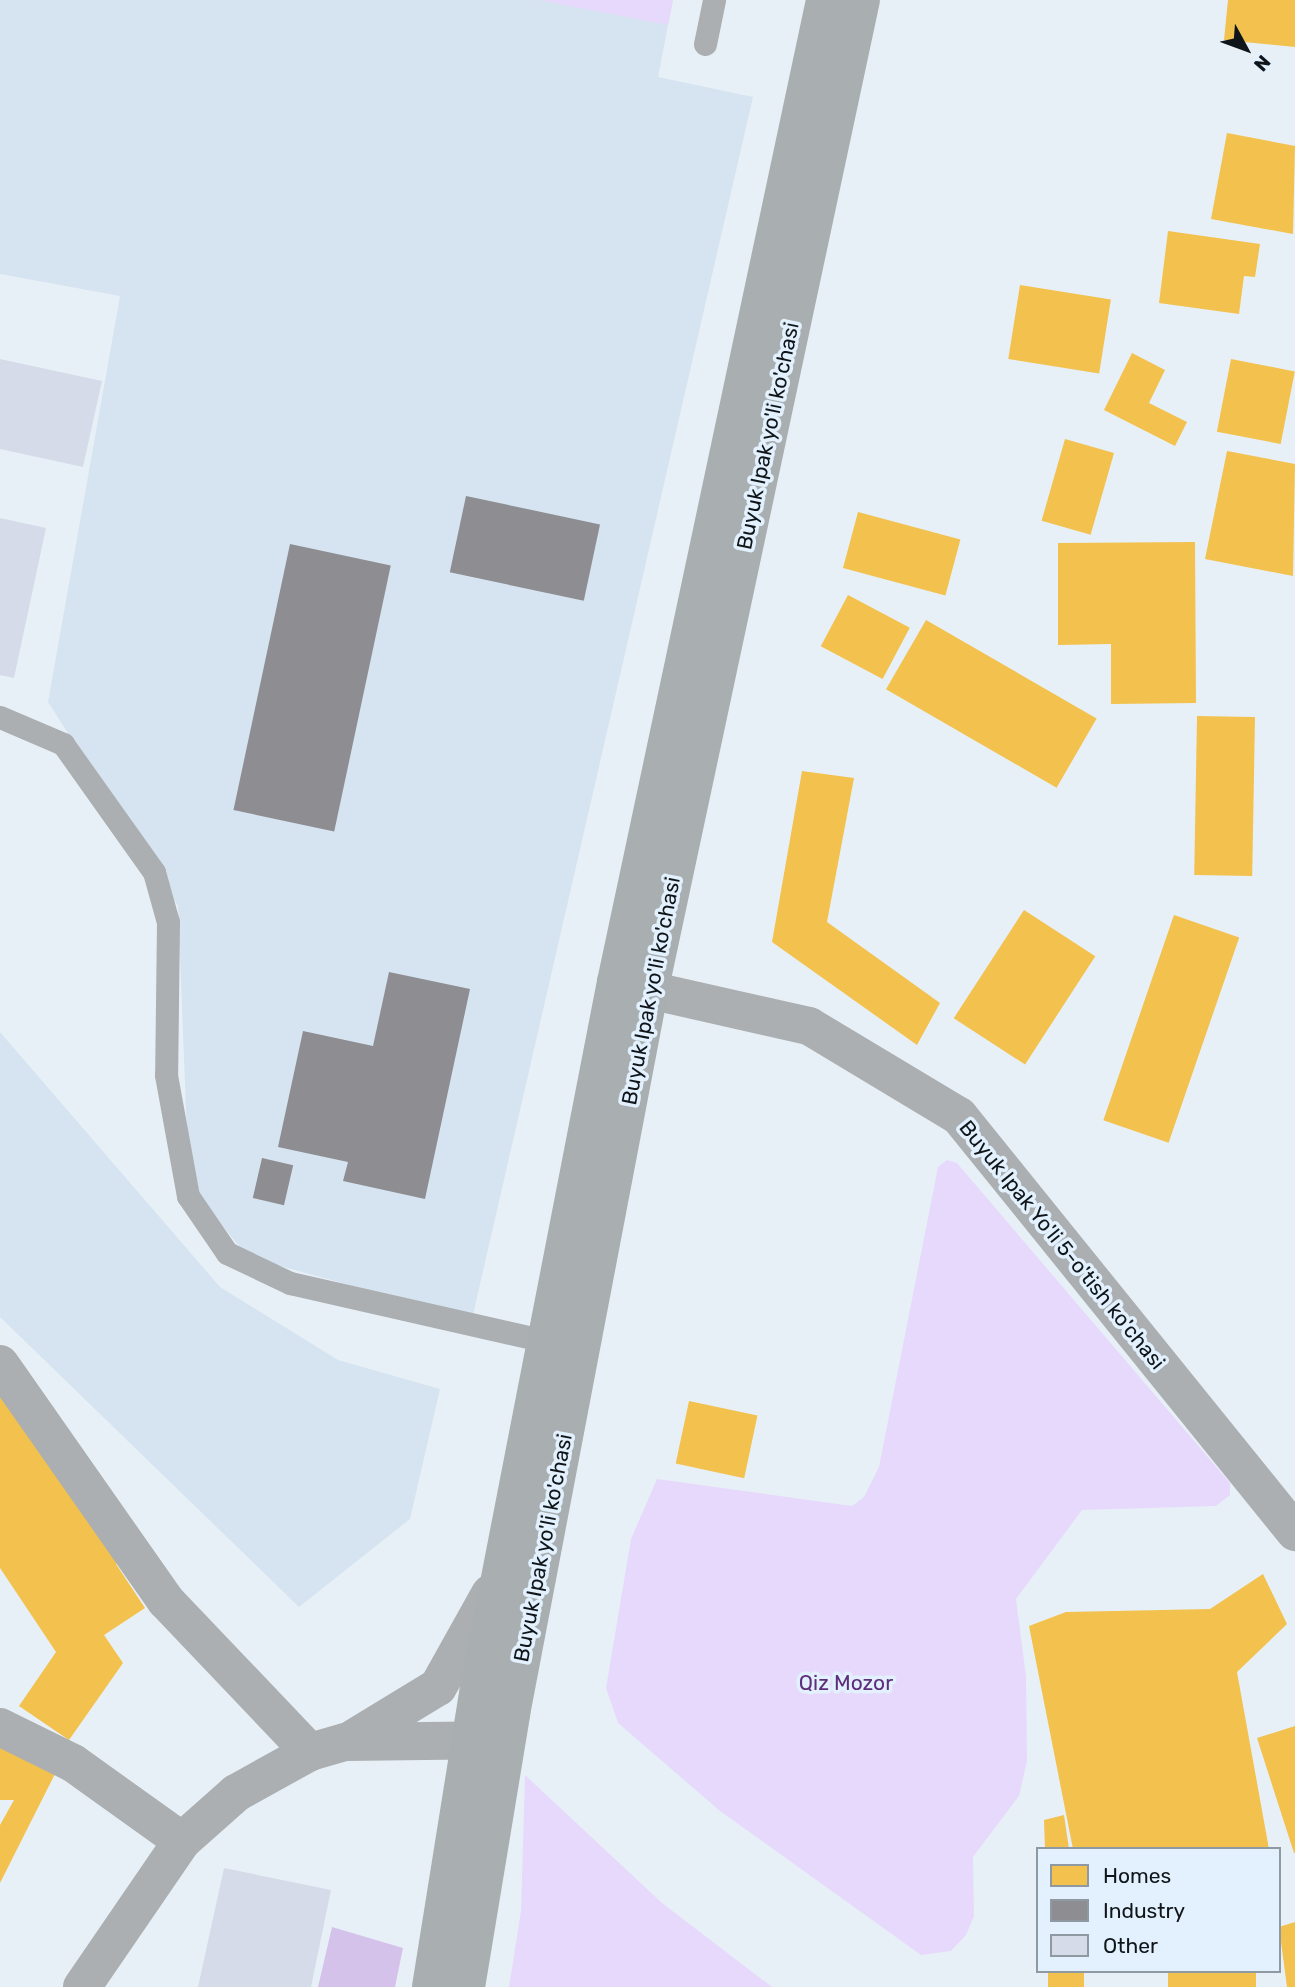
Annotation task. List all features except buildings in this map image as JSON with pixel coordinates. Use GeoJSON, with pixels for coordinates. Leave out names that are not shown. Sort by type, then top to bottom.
{"type":"FeatureCollection","features":[{"type":"Feature","properties":{"kind":"street","name":"Buyuk Ipak yo'li ko'chasi"},"geometry":{"type":"LineString","coordinates":[[430,1987],[488,1740],[825,0]]}},
{"type":"Feature","properties":{"kind":"street","name":"Buyuk Ipak yo'li ko'chasi"},"geometry":{"type":"LineString","coordinates":[[466,1987],[503,1567],[546,1341],[633,987],[861,0]]}},
{"type":"Feature","properties":{"kind":"street","name":"Buyuk Ipak Yo'li 5-o'tish ko'chasi"},"geometry":{"type":"LineString","coordinates":[[633,987],[809,1026],[959,1116],[1295,1532]]}},
{"type":"Feature","properties":{"kind":"street"},"geometry":{"type":"LineString","coordinates":[[0,1364],[166,1601],[328,1747],[488,1740]]}},
{"type":"Feature","properties":{"kind":"street","name":"Buyuk Ipak yo'li ko'chasi"},"geometry":{"type":"LineString","coordinates":[[82,1987],[183,1840],[236,1793],[438,1687],[503,1567]]}},
{"type":"Feature","properties":{"kind":"street"},"geometry":{"type":"LineString","coordinates":[[0,1727],[73,1763],[183,1840]]}},
{"type":"Feature","properties":{"kind":"lane"},"geometry":{"type":"LineString","coordinates":[[705,44],[714,0]]}},
{"type":"Feature","properties":{"kind":"lane"},"geometry":{"type":"LineString","coordinates":[[0,717],[63,744],[155,872],[168,922],[166,1075],[188,1196],[227,1253],[290,1283],[546,1341]]}},
{"type":"Feature","properties":{"kind":"shaded area"},"geometry":{"type":"Polygon","coordinates":[[[0,0],[673,0],[658,77],[753,97],[472,1319],[248,1257],[189,1185],[178,906],[48,702],[120,296],[0,274],[0,0]]]}},
{"type":"Feature","properties":{"kind":"shaded area"},"geometry":{"type":"Polygon","coordinates":[[[0,1032],[220,1287],[338,1360],[440,1389],[410,1519],[299,1607],[0,1317],[0,1032]]]}},
{"type":"Feature","properties":{"kind":"shaded area"},"geometry":{"type":"Polygon","coordinates":[[[332,1927],[403,1948],[395,1987],[318,1987],[332,1927]]]}},
{"type":"Feature","properties":{"kind":"green space"},"geometry":{"type":"Polygon","coordinates":[[[539,0],[673,0],[668,25],[539,0]]]}},
{"type":"Feature","properties":{"kind":"green space","name":"Qiz Mozor"},"geometry":{"type":"Polygon","coordinates":[[[947,1160],[957,1163],[1230,1483],[1230,1495],[1216,1506],[1082,1510],[1016,1599],[1026,1676],[1027,1761],[1019,1796],[973,1857],[974,1916],[966,1935],[951,1951],[921,1955],[720,1811],[618,1723],[606,1688],[631,1539],[657,1479],[852,1506],[864,1497],[879,1467],[938,1167],[947,1160]]]}},
{"type":"Feature","properties":{"kind":"green space"},"geometry":{"type":"Polygon","coordinates":[[[525,1775],[662,1903],[772,1987],[509,1987],[521,1911],[525,1775]]]}}]}
